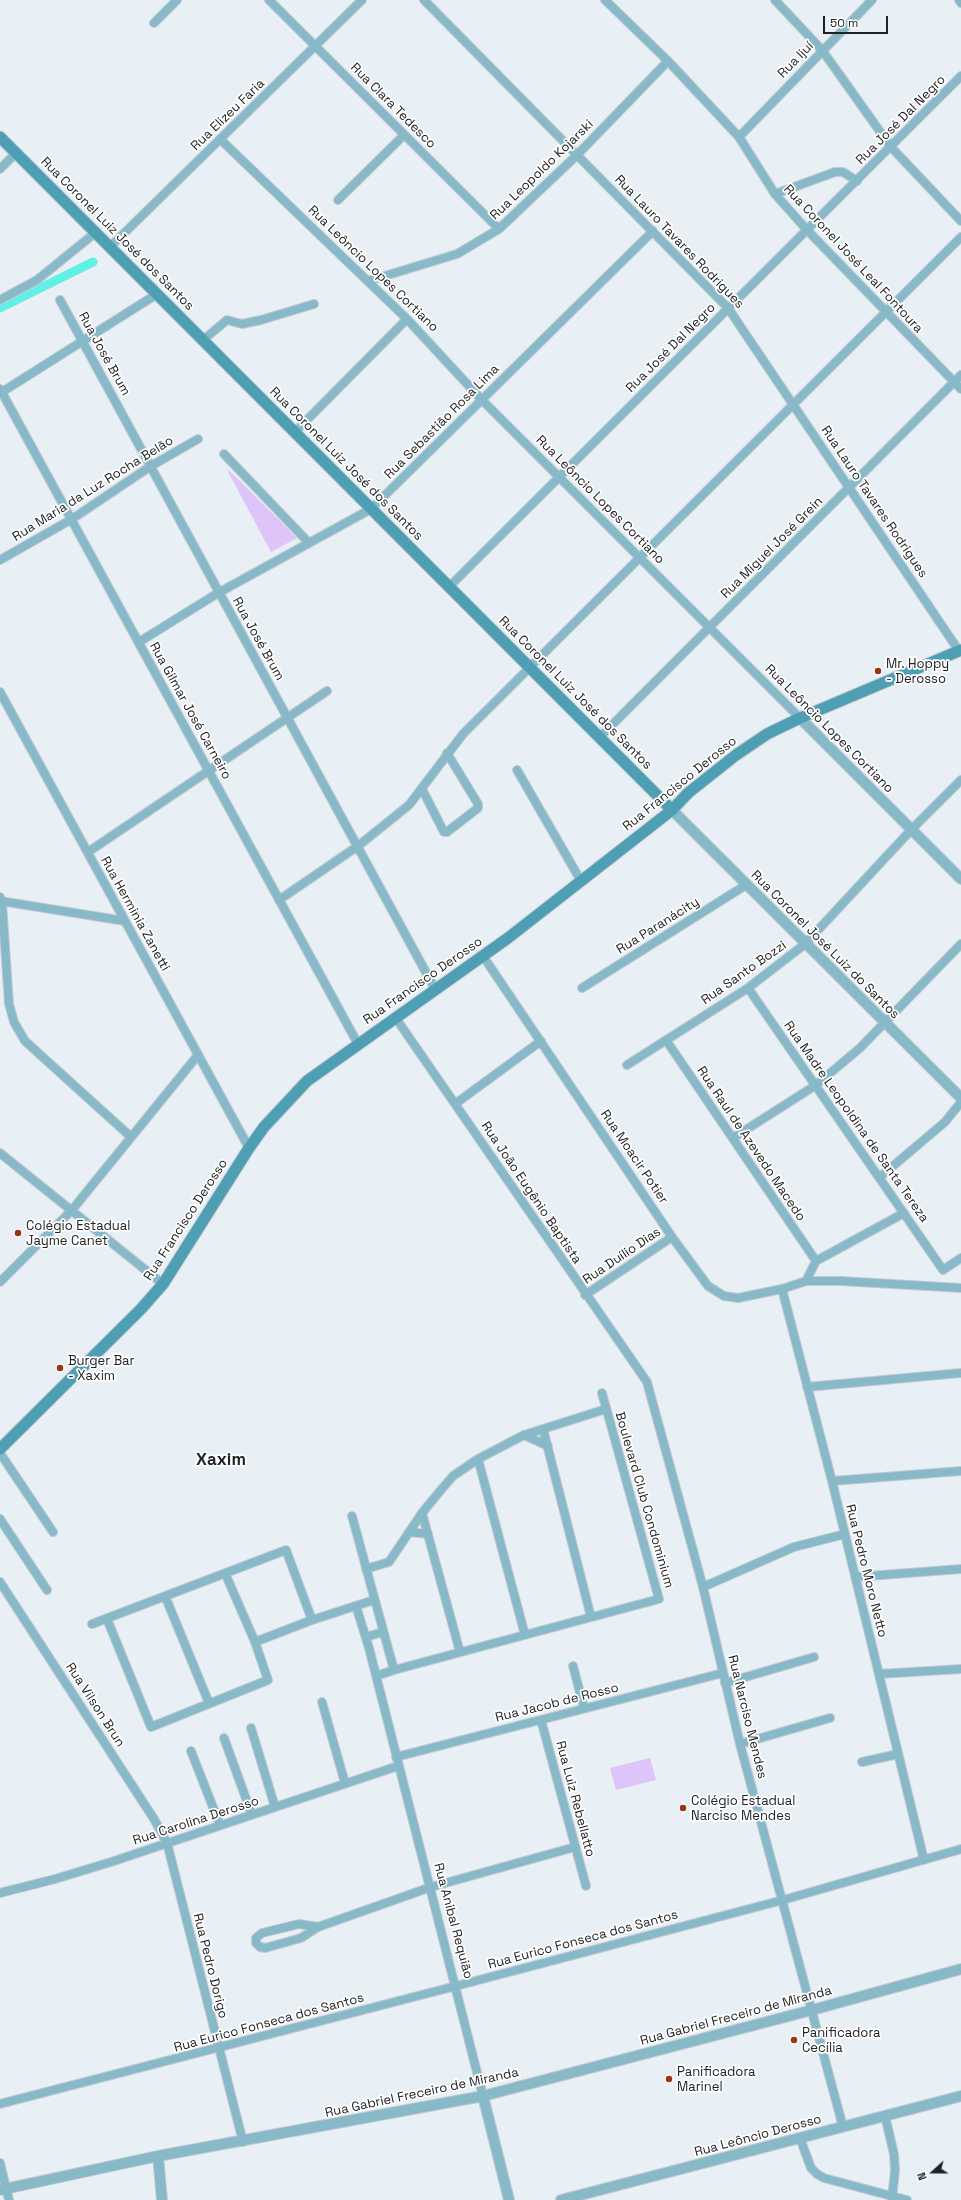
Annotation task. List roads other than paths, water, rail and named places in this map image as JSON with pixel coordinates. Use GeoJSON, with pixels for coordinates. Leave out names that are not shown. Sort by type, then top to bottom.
{"type":"FeatureCollection","features":[{"type":"Feature","properties":{"kind":"main road","name":"Rua Coronel Luiz José dos Santos"},"geometry":{"type":"LineString","coordinates":[[0,137],[672,810]]}},
{"type":"Feature","properties":{"kind":"main road","name":"Rua Francisco Derosso"},"geometry":{"type":"LineString","coordinates":[[0,1449],[142,1309],[163,1284],[249,1148],[274,1116],[307,1081],[483,956],[672,810],[688,793],[736,755],[767,734],[800,718],[960,651]]}},
{"type":"Feature","properties":{"kind":"street"},"geometry":{"type":"LineString","coordinates":[[154,23],[177,0]]}},
{"type":"Feature","properties":{"kind":"street","name":"Rua Clara Tedesco"},"geometry":{"type":"LineString","coordinates":[[269,0],[499,230]]}},
{"type":"Feature","properties":{"kind":"street","name":"Rua Elizeu Faria"},"geometry":{"type":"LineString","coordinates":[[110,247],[362,0]]}},
{"type":"Feature","properties":{"kind":"street","name":"Rua Lauro Tavares Rodrigues"},"geometry":{"type":"LineString","coordinates":[[424,0],[728,308],[960,651]]}},
{"type":"Feature","properties":{"kind":"street"},"geometry":{"type":"LineString","coordinates":[[775,0],[822,50],[891,147],[961,221]]}},
{"type":"Feature","properties":{"kind":"street","name":"Rua Ijuí"},"geometry":{"type":"LineString","coordinates":[[739,137],[872,0]]}},
{"type":"Feature","properties":{"kind":"street","name":"Rua Coronel José Leal Fontoura"},"geometry":{"type":"LineString","coordinates":[[610,2],[739,137],[775,194],[807,230],[884,312],[961,388]]}},
{"type":"Feature","properties":{"kind":"street","name":"Rua Leopoldo Kojarski"},"geometry":{"type":"LineString","coordinates":[[368,280],[456,254],[499,230],[577,155],[668,62]]}},
{"type":"Feature","properties":{"kind":"street","name":"Rua José Dal Negro"},"geometry":{"type":"LineString","coordinates":[[449,587],[961,76]]}},
{"type":"Feature","properties":{"kind":"street"},"geometry":{"type":"LineString","coordinates":[[338,200],[404,135]]}},
{"type":"Feature","properties":{"kind":"street","name":"Rua Leôncio Lopes Cortiano"},"geometry":{"type":"LineString","coordinates":[[220,139],[368,280],[407,319],[481,399],[961,880]]}},
{"type":"Feature","properties":{"kind":"street"},"geometry":{"type":"LineString","coordinates":[[0,169],[16,153]]}},
{"type":"Feature","properties":{"kind":"street"},"geometry":{"type":"LineString","coordinates":[[775,194],[834,172],[843,172],[857,181]]}},
{"type":"Feature","properties":{"kind":"street","name":"Rua Sebastião Rosa Lima"},"geometry":{"type":"LineString","coordinates":[[139,642],[218,593],[371,509],[653,231]]}},
{"type":"Feature","properties":{"kind":"street"},"geometry":{"type":"LineString","coordinates":[[0,300],[37,280],[95,233]]}},
{"type":"Feature","properties":{"kind":"street"},"geometry":{"type":"LineString","coordinates":[[279,900],[358,846],[409,804],[422,790],[447,753],[463,734],[884,312],[961,238]]}},
{"type":"Feature","properties":{"kind":"street"},"geometry":{"type":"LineString","coordinates":[[1,391],[84,342],[157,294]]}},
{"type":"Feature","properties":{"kind":"street","name":"Rua José Brum"},"geometry":{"type":"LineString","coordinates":[[60,300],[151,466],[218,593],[288,717],[435,989]]}},
{"type":"Feature","properties":{"kind":"street"},"geometry":{"type":"LineString","coordinates":[[203,340],[227,320],[242,324],[261,320],[314,304]]}},
{"type":"Feature","properties":{"kind":"street"},"geometry":{"type":"LineString","coordinates":[[295,432],[407,319]]}},
{"type":"Feature","properties":{"kind":"street","name":"Rua Miguel José Grein"},"geometry":{"type":"LineString","coordinates":[[599,738],[961,376]]}},
{"type":"Feature","properties":{"kind":"street","name":"Rua Gilmar José Carneiro"},"geometry":{"type":"LineString","coordinates":[[1,391],[358,1044]]}},
{"type":"Feature","properties":{"kind":"street","name":"Rua Maria da Luz Rocha Belão"},"geometry":{"type":"LineString","coordinates":[[0,560],[72,520],[151,466],[198,439]]}},
{"type":"Feature","properties":{"kind":"street"},"geometry":{"type":"LineString","coordinates":[[224,454],[309,543]]}},
{"type":"Feature","properties":{"kind":"street","name":"Rua Herminia Zanetti"},"geometry":{"type":"LineString","coordinates":[[0,692],[249,1148]]}},
{"type":"Feature","properties":{"kind":"street"},"geometry":{"type":"LineString","coordinates":[[88,852],[327,692]]}},
{"type":"Feature","properties":{"kind":"street"},"geometry":{"type":"LineString","coordinates":[[422,790],[444,832],[447,832],[478,808],[478,804],[447,753]]}},
{"type":"Feature","properties":{"kind":"street"},"geometry":{"type":"LineString","coordinates":[[517,770],[581,881]]}},
{"type":"Feature","properties":{"kind":"street","name":"Rua Santo Bozzi"},"geometry":{"type":"LineString","coordinates":[[627,1065],[748,988],[805,944],[911,830],[961,780]]}},
{"type":"Feature","properties":{"kind":"street","name":"Rua Coronel José Luiz do Santos"},"geometry":{"type":"LineString","coordinates":[[672,810],[805,944],[818,954],[884,1023],[961,1098]]}},
{"type":"Feature","properties":{"kind":"street","name":"Rua Paranácity"},"geometry":{"type":"LineString","coordinates":[[582,988],[746,885]]}},
{"type":"Feature","properties":{"kind":"street"},"geometry":{"type":"LineString","coordinates":[[126,921],[1,900],[9,1004],[14,1022],[25,1041],[131,1137]]}},
{"type":"Feature","properties":{"kind":"street"},"geometry":{"type":"LineString","coordinates":[[733,1138],[816,1085],[860,1048],[961,944]]}},
{"type":"Feature","properties":{"kind":"street","name":"Rua Moacir Potier"},"geometry":{"type":"LineString","coordinates":[[483,956],[672,1236],[708,1286],[724,1296],[738,1298],[782,1289],[806,1281],[841,1281],[961,1288]]}},
{"type":"Feature","properties":{"kind":"street","name":"Rua Madre Leopoldina de Santa Tereza"},"geometry":{"type":"LineString","coordinates":[[748,988],[943,1270],[961,1258]]}},
{"type":"Feature","properties":{"kind":"street","name":"Rua João Eugênio Baptista"},"geometry":{"type":"LineString","coordinates":[[395,1018],[585,1295],[647,1382]]}},
{"type":"Feature","properties":{"kind":"street","name":"Rua Raul de Azevedo Macedo"},"geometry":{"type":"LineString","coordinates":[[666,1040],[816,1261]]}},
{"type":"Feature","properties":{"kind":"street"},"geometry":{"type":"LineString","coordinates":[[455,1104],[541,1041]]}},
{"type":"Feature","properties":{"kind":"street"},"geometry":{"type":"LineString","coordinates":[[0,1282],[72,1210],[198,1054]]}},
{"type":"Feature","properties":{"kind":"street"},"geometry":{"type":"LineString","coordinates":[[880,1177],[945,1122],[961,1102]]}},
{"type":"Feature","properties":{"kind":"street"},"geometry":{"type":"LineString","coordinates":[[0,1153],[163,1284]]}},
{"type":"Feature","properties":{"kind":"street"},"geometry":{"type":"LineString","coordinates":[[806,1281],[816,1261],[904,1213]]}},
{"type":"Feature","properties":{"kind":"street","name":"Rua Duílio Dias"},"geometry":{"type":"LineString","coordinates":[[585,1295],[672,1236]]}},
{"type":"Feature","properties":{"kind":"street","name":"Rua Pedro Moro Netto"},"geometry":{"type":"LineString","coordinates":[[782,1289],[832,1481],[924,1860]]}},
{"type":"Feature","properties":{"kind":"street"},"geometry":{"type":"LineString","coordinates":[[807,1387],[961,1373]]}},
{"type":"Feature","properties":{"kind":"street","name":"Rua Narciso Mendes"},"geometry":{"type":"LineString","coordinates":[[647,1382],[703,1587],[740,1744],[843,2127]]}},
{"type":"Feature","properties":{"kind":"street","name":"Boulevard Club Condominium"},"geometry":{"type":"LineString","coordinates":[[376,1676],[659,1599],[602,1393]]}},
{"type":"Feature","properties":{"kind":"street","name":"Boulevard Club Condominium"},"geometry":{"type":"LineString","coordinates":[[366,1569],[389,1562],[422,1513],[453,1476],[478,1460],[524,1435],[606,1409]]}},
{"type":"Feature","properties":{"kind":"street"},"geometry":{"type":"LineString","coordinates":[[543,1429],[591,1617]]}},
{"type":"Feature","properties":{"kind":"street"},"geometry":{"type":"LineString","coordinates":[[524,1435],[548,1446]]}},
{"type":"Feature","properties":{"kind":"street"},"geometry":{"type":"LineString","coordinates":[[0,1453],[53,1532]]}},
{"type":"Feature","properties":{"kind":"street"},"geometry":{"type":"LineString","coordinates":[[478,1460],[525,1635]]}},
{"type":"Feature","properties":{"kind":"street"},"geometry":{"type":"LineString","coordinates":[[832,1481],[961,1471]]}},
{"type":"Feature","properties":{"kind":"street"},"geometry":{"type":"LineString","coordinates":[[422,1513],[460,1652]]}},
{"type":"Feature","properties":{"kind":"street"},"geometry":{"type":"LineString","coordinates":[[352,1516],[394,1670]]}},
{"type":"Feature","properties":{"kind":"street"},"geometry":{"type":"LineString","coordinates":[[0,1519],[47,1590]]}},
{"type":"Feature","properties":{"kind":"street"},"geometry":{"type":"LineString","coordinates":[[409,1532],[428,1534]]}},
{"type":"Feature","properties":{"kind":"street"},"geometry":{"type":"LineString","coordinates":[[703,1587],[794,1547],[845,1534]]}},
{"type":"Feature","properties":{"kind":"street"},"geometry":{"type":"LineString","coordinates":[[92,1624],[286,1550],[312,1620]]}},
{"type":"Feature","properties":{"kind":"street"},"geometry":{"type":"LineString","coordinates":[[855,1577],[961,1569]]}},
{"type":"Feature","properties":{"kind":"street"},"geometry":{"type":"LineString","coordinates":[[107,1619],[151,1727],[268,1680],[255,1642],[225,1573]]}},
{"type":"Feature","properties":{"kind":"street","name":"Rua Vilson Brun"},"geometry":{"type":"LineString","coordinates":[[0,1582],[154,1819],[167,1843]]}},
{"type":"Feature","properties":{"kind":"street"},"geometry":{"type":"LineString","coordinates":[[166,1596],[209,1703]]}},
{"type":"Feature","properties":{"kind":"street"},"geometry":{"type":"LineString","coordinates":[[255,1642],[312,1620],[374,1600]]}},
{"type":"Feature","properties":{"kind":"street"},"geometry":{"type":"LineString","coordinates":[[356,1606],[366,1637],[383,1632]]}},
{"type":"Feature","properties":{"kind":"street","name":"Rua Anibal Requião"},"geometry":{"type":"LineString","coordinates":[[366,1637],[398,1766],[431,1887],[509,2200]]}},
{"type":"Feature","properties":{"kind":"street"},"geometry":{"type":"LineString","coordinates":[[725,1683],[814,1657]]}},
{"type":"Feature","properties":{"kind":"street"},"geometry":{"type":"LineString","coordinates":[[573,1666],[584,1708]]}},
{"type":"Feature","properties":{"kind":"street"},"geometry":{"type":"LineString","coordinates":[[879,1674],[961,1669]]}},
{"type":"Feature","properties":{"kind":"street","name":"Rua Jacob de Rosso"},"geometry":{"type":"LineString","coordinates":[[396,1757],[723,1673]]}},
{"type":"Feature","properties":{"kind":"street"},"geometry":{"type":"LineString","coordinates":[[322,1702],[345,1783]]}},
{"type":"Feature","properties":{"kind":"street"},"geometry":{"type":"LineString","coordinates":[[740,1744],[830,1718]]}},
{"type":"Feature","properties":{"kind":"street","name":"Rua Luiz Rebellatto"},"geometry":{"type":"LineString","coordinates":[[541,1720],[586,1886]]}},
{"type":"Feature","properties":{"kind":"street"},"geometry":{"type":"LineString","coordinates":[[251,1728],[275,1807]]}},
{"type":"Feature","properties":{"kind":"street"},"geometry":{"type":"LineString","coordinates":[[224,1738],[252,1815]]}},
{"type":"Feature","properties":{"kind":"street"},"geometry":{"type":"LineString","coordinates":[[192,1752],[220,1826]]}},
{"type":"Feature","properties":{"kind":"street"},"geometry":{"type":"LineString","coordinates":[[862,1762],[898,1754]]}},
{"type":"Feature","properties":{"kind":"street","name":"Rua Carolina Derosso"},"geometry":{"type":"LineString","coordinates":[[0,1892],[55,1879],[220,1826],[398,1766]]}},
{"type":"Feature","properties":{"kind":"street","name":"Rua Pedro Dorigo"},"geometry":{"type":"LineString","coordinates":[[167,1843],[243,2142]]}},
{"type":"Feature","properties":{"kind":"street"},"geometry":{"type":"LineString","coordinates":[[318,1927],[299,1924],[262,1932],[256,1938],[256,1943],[260,1948],[265,1948],[301,1938],[318,1927],[431,1887],[575,1847]]}},
{"type":"Feature","properties":{"kind":"street","name":"Rua Eurico Fonseca dos Santos"},"geometry":{"type":"LineString","coordinates":[[0,2104],[219,2049],[783,1900],[961,1849]]}},
{"type":"Feature","properties":{"kind":"street","name":"Rua Gabriel Freceiro de Miranda"},"geometry":{"type":"LineString","coordinates":[[3,2189],[158,2156],[243,2142],[483,2096],[812,2010],[961,1969]]}},
{"type":"Feature","properties":{"kind":"street","name":"Rua Leôncio Derosso"},"geometry":{"type":"LineString","coordinates":[[561,2200],[961,2096]]}},
{"type":"Feature","properties":{"kind":"street"},"geometry":{"type":"LineString","coordinates":[[885,2116],[894,2154],[895,2170],[892,2198]]}},
{"type":"Feature","properties":{"kind":"street"},"geometry":{"type":"LineString","coordinates":[[800,2138],[811,2168],[817,2174],[824,2178],[892,2198],[908,2200]]}},
{"type":"Feature","properties":{"kind":"street"},"geometry":{"type":"LineString","coordinates":[[158,2156],[162,2200]]}},
{"type":"Feature","properties":{"kind":"street"},"geometry":{"type":"LineString","coordinates":[[0,2163],[3,2189],[9,2200]]}},
{"type":"Feature","properties":{"kind":"waterway"},"geometry":{"type":"LineString","coordinates":[[0,308],[93,262]]}},
{"type":"Feature","properties":{"kind":"place","name":"Mr. Hoppy - Derosso"},"geometry":{"type":"Point","coordinates":[878,671]}},
{"type":"Feature","properties":{"kind":"place","name":"Colégio Estadual Jayme Canet"},"geometry":{"type":"Point","coordinates":[18,1233]}},
{"type":"Feature","properties":{"kind":"place","name":"Burger Bar - Xaxim"},"geometry":{"type":"Point","coordinates":[60,1368]}},
{"type":"Feature","properties":{"kind":"place","name":"Colégio Estadual Narciso Mendes"},"geometry":{"type":"Point","coordinates":[683,1808]}},
{"type":"Feature","properties":{"kind":"place","name":"Panificadora Cecília"},"geometry":{"type":"Point","coordinates":[794,2040]}},
{"type":"Feature","properties":{"kind":"place","name":"Panificadora Marinel"},"geometry":{"type":"Point","coordinates":[669,2079]}},
{"type":"Feature","properties":{"kind":"district","name":"Xaxim"},"geometry":{"type":"Point","coordinates":[221,1460]}}]}
